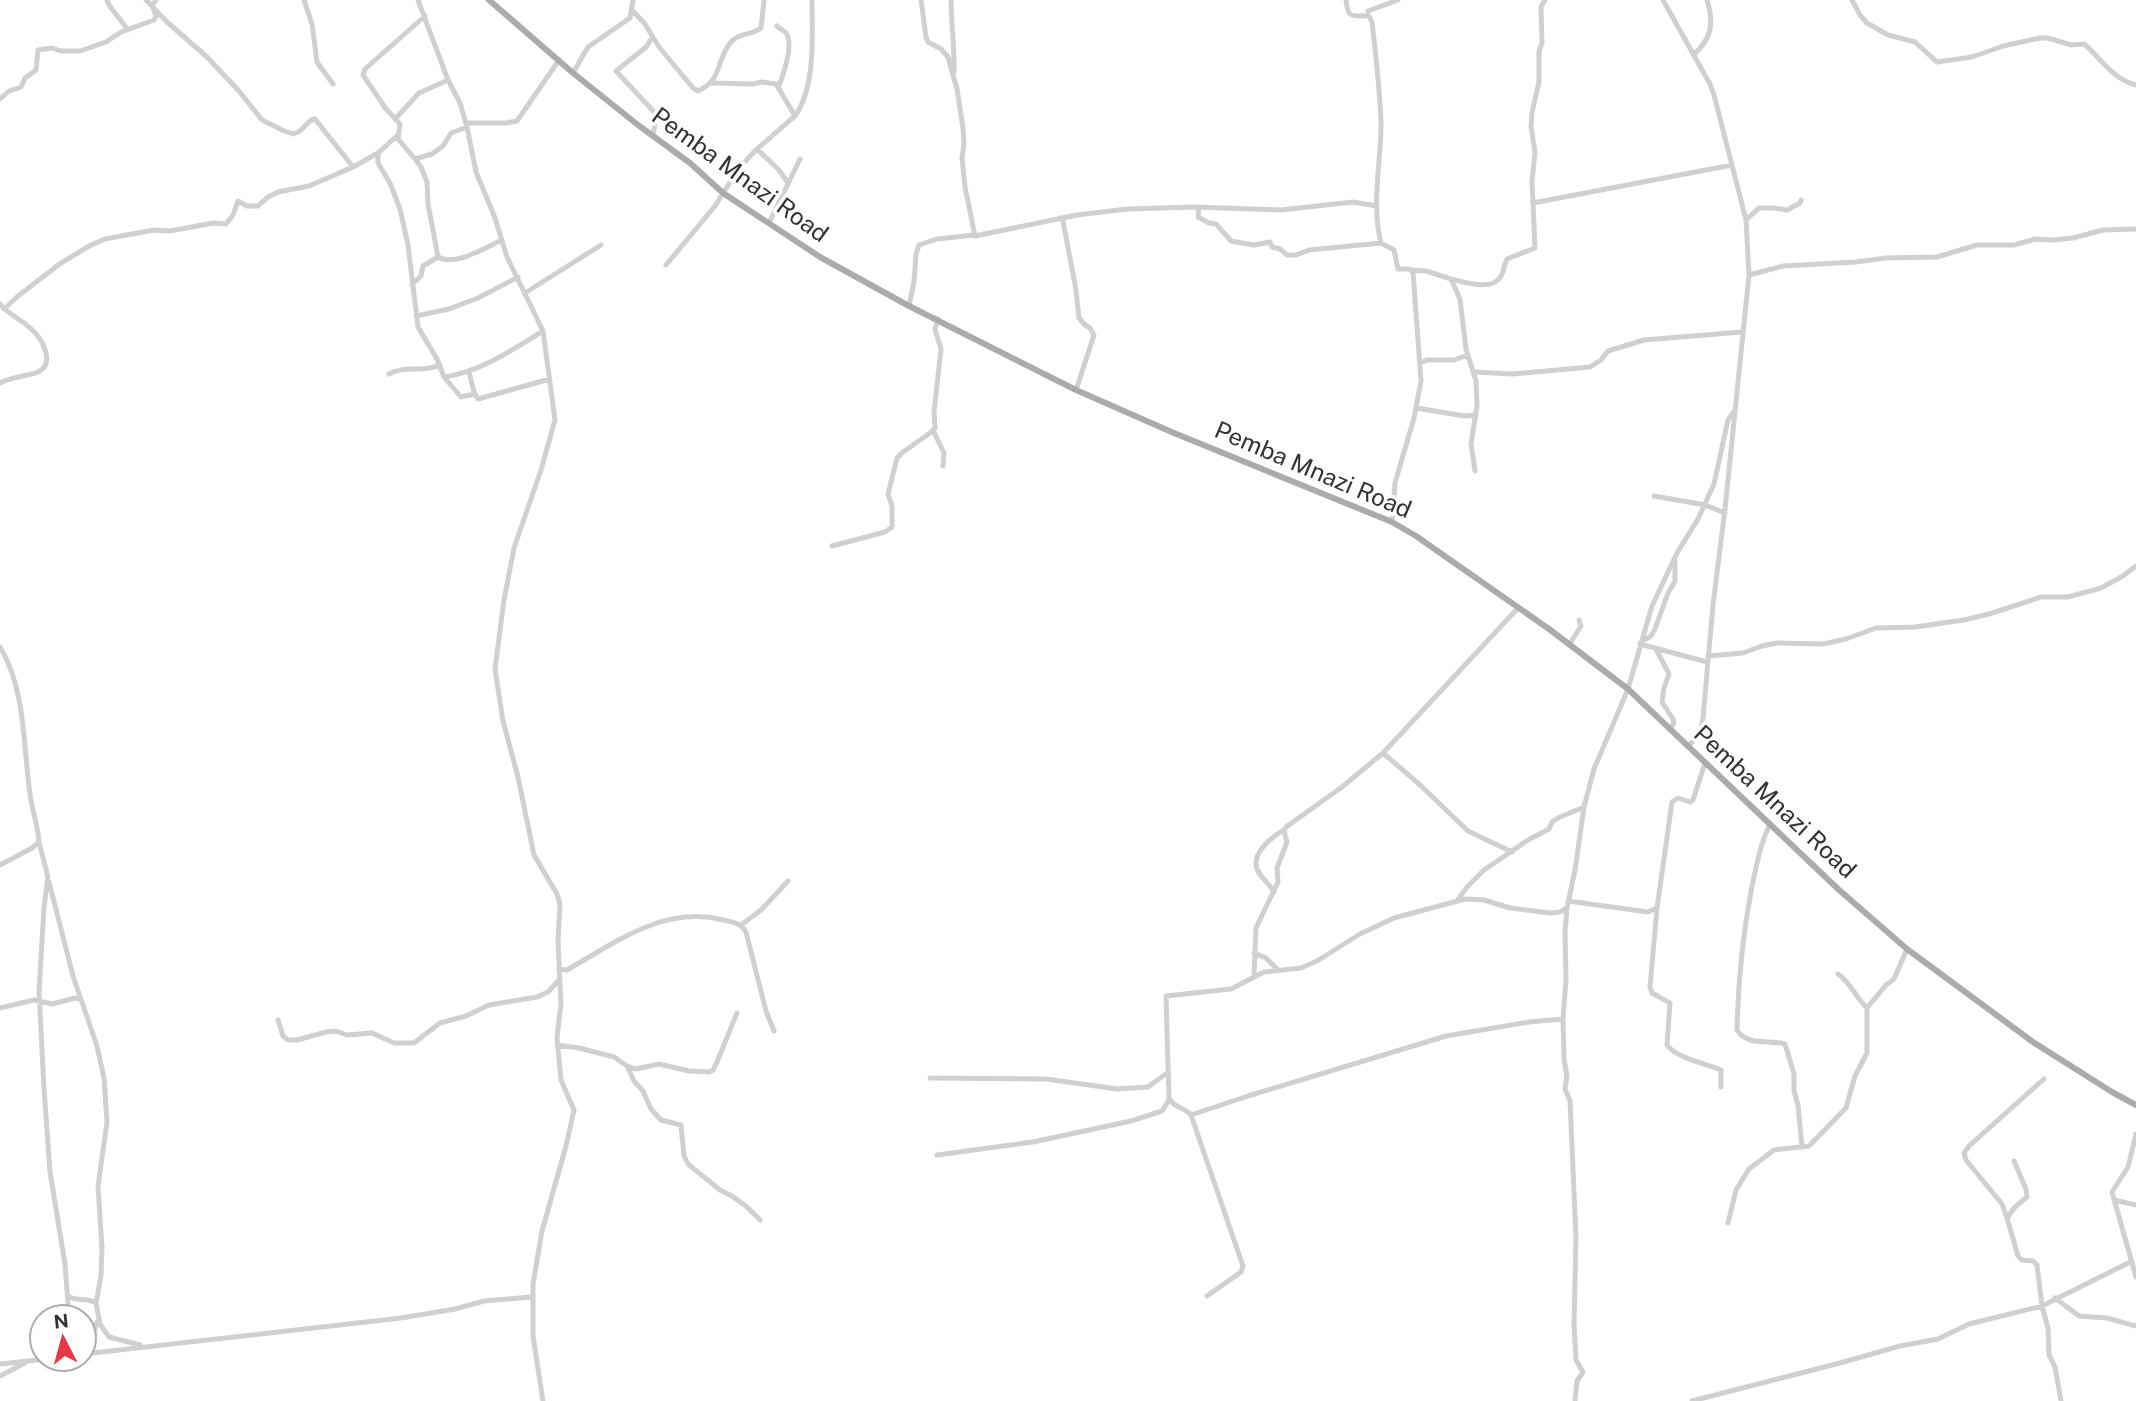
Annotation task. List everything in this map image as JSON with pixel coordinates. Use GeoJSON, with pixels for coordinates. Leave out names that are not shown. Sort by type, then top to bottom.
{"type":"FeatureCollection","features":[{"type":"Feature","properties":{"kind":"main road","name":"Pemba Mnazi Road"},"geometry":{"type":"LineString","coordinates":[[489,0],[573,73],[690,163],[723,193],[820,257],[909,306],[1076,390],[1392,522],[1416,536],[1628,688],[1838,889],[1907,949],[2033,1042],[2102,1087],[2136,1105]]}},
{"type":"Feature","properties":{"kind":"street"},"geometry":{"type":"LineString","coordinates":[[107,0],[128,30]]}},
{"type":"Feature","properties":{"kind":"street"},"geometry":{"type":"LineString","coordinates":[[146,0],[207,57],[262,120],[293,134],[315,119],[353,167]]}},
{"type":"Feature","properties":{"kind":"street"},"geometry":{"type":"LineString","coordinates":[[0,99],[9,91],[21,87],[25,78],[35,72],[38,50],[52,48],[80,51],[106,42],[155,19],[153,3],[156,0]]}},
{"type":"Feature","properties":{"kind":"street"},"geometry":{"type":"LineString","coordinates":[[304,0],[312,24],[317,62],[332,85]]}},
{"type":"Feature","properties":{"kind":"street"},"geometry":{"type":"LineString","coordinates":[[418,0],[448,80],[458,97],[467,125],[476,172],[507,257],[544,331],[555,425],[514,548],[495,669],[503,721],[518,776],[534,855],[560,904],[558,942],[561,1003],[557,1045],[561,1080],[574,1112],[541,1231],[532,1297],[533,1336],[543,1401]]}},
{"type":"Feature","properties":{"kind":"street"},"geometry":{"type":"LineString","coordinates":[[573,73],[588,47],[632,16],[633,0]]}},
{"type":"Feature","properties":{"kind":"street"},"geometry":{"type":"LineString","coordinates":[[712,83],[725,50],[732,41],[739,35],[761,29],[764,0]]}},
{"type":"Feature","properties":{"kind":"street"},"geometry":{"type":"LineString","coordinates":[[666,265],[705,220],[739,168],[795,116],[801,107],[810,77],[812,0]]}},
{"type":"Feature","properties":{"kind":"street"},"geometry":{"type":"LineString","coordinates":[[921,0],[926,37],[946,53],[954,78],[962,115],[962,158],[974,235]]}},
{"type":"Feature","properties":{"kind":"street"},"geometry":{"type":"LineString","coordinates":[[951,0],[954,78]]}},
{"type":"Feature","properties":{"kind":"street"},"geometry":{"type":"LineString","coordinates":[[1346,0],[1347,11],[1352,16],[1369,16],[1372,22],[1381,127],[1377,206],[1381,243]]}},
{"type":"Feature","properties":{"kind":"street"},"geometry":{"type":"LineString","coordinates":[[1368,11],[1398,0]]}},
{"type":"Feature","properties":{"kind":"street"},"geometry":{"type":"LineString","coordinates":[[1199,207],[1198,217],[1216,224],[1229,240],[1254,245],[1270,242],[1272,247],[1278,247],[1290,255],[1309,250],[1381,243],[1394,250],[1398,269],[1426,271],[1469,284],[1490,284],[1501,277],[1507,259],[1535,248],[1535,152],[1531,131],[1539,82],[1541,7],[1545,0]]}},
{"type":"Feature","properties":{"kind":"street"},"geometry":{"type":"LineString","coordinates":[[1663,0],[1714,95],[1746,220],[1749,275],[1703,718],[1700,732],[1694,742],[1687,746]]}},
{"type":"Feature","properties":{"kind":"street"},"geometry":{"type":"LineString","coordinates":[[1694,54],[1705,46],[1710,35],[1707,0]]}},
{"type":"Feature","properties":{"kind":"street"},"geometry":{"type":"LineString","coordinates":[[1852,0],[1863,20],[1888,35],[1915,42],[1937,62],[1972,57],[2030,39],[2048,38],[2071,45],[2084,44],[2112,74],[2125,83],[2136,85]]}},
{"type":"Feature","properties":{"kind":"street"},"geometry":{"type":"LineString","coordinates":[[632,10],[693,88],[698,90],[712,83],[772,83],[779,86],[795,116]]}},
{"type":"Feature","properties":{"kind":"street"},"geometry":{"type":"LineString","coordinates":[[0,383],[40,371],[47,358],[37,335],[2,307],[91,245],[121,235],[154,229],[170,230],[214,223],[226,224],[238,201],[247,206],[258,206],[278,192],[309,186],[353,167],[377,153],[398,135],[401,127],[386,110],[363,72],[425,16]]}},
{"type":"Feature","properties":{"kind":"street"},"geometry":{"type":"LineString","coordinates":[[777,26],[787,34],[789,40],[786,65],[779,86]]}},
{"type":"Feature","properties":{"kind":"street"},"geometry":{"type":"LineString","coordinates":[[652,38],[646,47],[616,71],[655,113],[653,135]]}},
{"type":"Feature","properties":{"kind":"street"},"geometry":{"type":"LineString","coordinates":[[415,159],[440,149],[451,134],[467,125],[517,121],[559,60]]}},
{"type":"Feature","properties":{"kind":"street"},"geometry":{"type":"LineString","coordinates":[[395,119],[419,93],[448,80]]}},
{"type":"Feature","properties":{"kind":"street"},"geometry":{"type":"LineString","coordinates":[[398,135],[400,142],[421,167],[427,182],[428,204],[439,257]]}},
{"type":"Feature","properties":{"kind":"street"},"geometry":{"type":"LineString","coordinates":[[757,149],[779,170],[788,183]]}},
{"type":"Feature","properties":{"kind":"street"},"geometry":{"type":"LineString","coordinates":[[377,153],[378,163],[390,183],[400,209],[408,245],[418,327],[444,377],[461,397],[475,394]]}},
{"type":"Feature","properties":{"kind":"street"},"geometry":{"type":"LineString","coordinates":[[769,223],[800,159]]}},
{"type":"Feature","properties":{"kind":"street"},"geometry":{"type":"LineString","coordinates":[[1533,203],[1732,165]]}},
{"type":"Feature","properties":{"kind":"street"},"geometry":{"type":"LineString","coordinates":[[1746,220],[1761,208],[1788,210],[1801,200]]}},
{"type":"Feature","properties":{"kind":"street"},"geometry":{"type":"LineString","coordinates":[[909,306],[919,245],[937,239],[979,236],[1016,226],[1127,209],[1199,207],[1280,210],[1353,201],[1377,206]]}},
{"type":"Feature","properties":{"kind":"street"},"geometry":{"type":"LineString","coordinates":[[1060,218],[1064,226],[1079,318],[1094,335],[1076,390]]}},
{"type":"Feature","properties":{"kind":"street"},"geometry":{"type":"LineString","coordinates":[[1749,275],[1783,266],[1937,257],[1977,245],[2014,245],[2035,239],[2073,238],[2103,230],[2136,229]]}},
{"type":"Feature","properties":{"kind":"street"},"geometry":{"type":"LineString","coordinates":[[439,257],[446,260],[466,257],[502,240]]}},
{"type":"Feature","properties":{"kind":"street"},"geometry":{"type":"LineString","coordinates":[[525,293],[601,245]]}},
{"type":"Feature","properties":{"kind":"street"},"geometry":{"type":"LineString","coordinates":[[412,284],[421,276],[424,266],[439,257]]}},
{"type":"Feature","properties":{"kind":"street"},"geometry":{"type":"LineString","coordinates":[[1392,522],[1395,483],[1421,382],[1413,272],[1408,270]]}},
{"type":"Feature","properties":{"kind":"street"},"geometry":{"type":"LineString","coordinates":[[416,316],[449,309],[478,298],[518,277]]}},
{"type":"Feature","properties":{"kind":"street"},"geometry":{"type":"LineString","coordinates":[[1451,279],[1460,299],[1468,355],[1475,372],[1477,393],[1471,444],[1475,471]]}},
{"type":"Feature","properties":{"kind":"street"},"geometry":{"type":"LineString","coordinates":[[938,319],[935,329],[941,349],[933,430],[944,453],[943,466]]}},
{"type":"Feature","properties":{"kind":"street"},"geometry":{"type":"LineString","coordinates":[[444,377],[469,372],[485,365],[544,331]]}},
{"type":"Feature","properties":{"kind":"street"},"geometry":{"type":"LineString","coordinates":[[1475,372],[1512,374],[1590,367],[1608,351],[1644,340],[1742,332]]}},
{"type":"Feature","properties":{"kind":"street"},"geometry":{"type":"LineString","coordinates":[[1420,363],[1468,355]]}},
{"type":"Feature","properties":{"kind":"street"},"geometry":{"type":"LineString","coordinates":[[390,374],[397,369],[432,369],[440,365]]}},
{"type":"Feature","properties":{"kind":"street"},"geometry":{"type":"LineString","coordinates":[[469,372],[478,399],[550,379]]}},
{"type":"Feature","properties":{"kind":"street"},"geometry":{"type":"LineString","coordinates":[[1416,408],[1465,416],[1475,415]]}},
{"type":"Feature","properties":{"kind":"street"},"geometry":{"type":"LineString","coordinates":[[1575,1401],[1577,1381],[1583,1372],[1576,1360],[1574,1340],[1576,1225],[1570,1101],[1565,1089],[1567,1079],[1564,1059],[1568,904],[1584,807],[1594,769],[1628,688],[1652,606],[1714,484],[1728,419],[1735,410]]}},
{"type":"Feature","properties":{"kind":"street"},"geometry":{"type":"LineString","coordinates":[[832,546],[891,528],[892,506],[888,494],[897,458],[933,430]]}},
{"type":"Feature","properties":{"kind":"street"},"geometry":{"type":"LineString","coordinates":[[1654,496],[1704,505],[1725,513]]}},
{"type":"Feature","properties":{"kind":"street"},"geometry":{"type":"LineString","coordinates":[[1640,643],[1654,632],[1674,584],[1675,558]]}},
{"type":"Feature","properties":{"kind":"street"},"geometry":{"type":"LineString","coordinates":[[1640,643],[1656,649],[1708,659],[1777,643],[1823,644],[1876,628],[1915,627],[1964,620],[2041,597],[2068,597],[2101,588],[2136,566]]}},
{"type":"Feature","properties":{"kind":"street"},"geometry":{"type":"LineString","coordinates":[[1274,892],[1258,871],[1256,864],[1263,848],[1383,753],[1518,608]]}},
{"type":"Feature","properties":{"kind":"street"},"geometry":{"type":"LineString","coordinates":[[1569,645],[1581,626],[1580,620]]}},
{"type":"Feature","properties":{"kind":"street"},"geometry":{"type":"LineString","coordinates":[[0,647],[14,681],[20,707],[31,803],[39,842],[81,1000],[102,1062],[107,1108],[106,1138],[98,1186],[102,1248],[96,1303],[74,1299],[68,1295]]}},
{"type":"Feature","properties":{"kind":"street"},"geometry":{"type":"LineString","coordinates":[[1656,649],[1669,674],[1661,702],[1673,719],[1671,730]]}},
{"type":"Feature","properties":{"kind":"street"},"geometry":{"type":"LineString","coordinates":[[1383,753],[1468,831],[1512,852]]}},
{"type":"Feature","properties":{"kind":"street"},"geometry":{"type":"LineString","coordinates":[[1705,763],[1693,800],[1690,802],[1678,798],[1672,802],[1657,908],[1650,988],[1652,993],[1670,1003],[1668,1048],[1721,1070],[1721,1087]]}},
{"type":"Feature","properties":{"kind":"street"},"geometry":{"type":"LineString","coordinates":[[1457,901],[1484,870],[1549,829],[1552,822],[1558,818],[1584,807]]}},
{"type":"Feature","properties":{"kind":"street"},"geometry":{"type":"LineString","coordinates":[[1770,824],[1758,853],[1748,912],[1738,988],[1737,1030],[1751,1041],[1785,1044],[1795,1080],[1794,1091],[1802,1148]]}},
{"type":"Feature","properties":{"kind":"street"},"geometry":{"type":"LineString","coordinates":[[1254,976],[1256,928],[1279,880],[1278,864],[1287,842],[1285,829]]}},
{"type":"Feature","properties":{"kind":"street"},"geometry":{"type":"LineString","coordinates":[[0,865],[39,842]]}},
{"type":"Feature","properties":{"kind":"street"},"geometry":{"type":"LineString","coordinates":[[48,877],[44,906],[40,1001],[50,1171],[68,1303]]}},
{"type":"Feature","properties":{"kind":"street"},"geometry":{"type":"LineString","coordinates":[[741,925],[761,910],[788,881]]}},
{"type":"Feature","properties":{"kind":"street"},"geometry":{"type":"LineString","coordinates":[[937,1155],[1033,1142],[1131,1121],[1162,1111],[1169,1100],[1166,996],[1231,989],[1264,972],[1301,968],[1354,937],[1394,919],[1457,901],[1474,899],[1510,908],[1550,913],[1560,912],[1568,904]]}},
{"type":"Feature","properties":{"kind":"street"},"geometry":{"type":"LineString","coordinates":[[1568,904],[1648,912],[1657,908]]}},
{"type":"Feature","properties":{"kind":"street"},"geometry":{"type":"LineString","coordinates":[[559,969],[567,970],[657,922],[694,916],[716,918],[741,925],[746,932],[766,1011],[774,1031]]}},
{"type":"Feature","properties":{"kind":"street"},"geometry":{"type":"LineString","coordinates":[[1867,1008],[1894,979],[1907,949]]}},
{"type":"Feature","properties":{"kind":"street"},"geometry":{"type":"LineString","coordinates":[[1254,953],[1266,958],[1278,970]]}},
{"type":"Feature","properties":{"kind":"street"},"geometry":{"type":"LineString","coordinates":[[1728,1223],[1737,1190],[1749,1169],[1774,1150],[1802,1148],[1813,1143],[1847,1105],[1855,1076],[1867,1053],[1867,1008],[1847,981],[1838,974]]}},
{"type":"Feature","properties":{"kind":"street"},"geometry":{"type":"LineString","coordinates":[[278,1020],[283,1036],[288,1040],[337,1031],[347,1035],[372,1033],[394,1043],[408,1044],[421,1039],[440,1023],[466,1016],[489,1005],[544,994],[559,980]]}},
{"type":"Feature","properties":{"kind":"street"},"geometry":{"type":"LineString","coordinates":[[0,1008],[34,1000],[52,1004],[75,998],[81,1000]]}},
{"type":"Feature","properties":{"kind":"street"},"geometry":{"type":"LineString","coordinates":[[557,1045],[614,1058],[627,1066],[640,1069],[659,1064],[697,1072],[711,1071],[737,1013]]}},
{"type":"Feature","properties":{"kind":"street"},"geometry":{"type":"LineString","coordinates":[[1191,1115],[1446,1036],[1563,1019]]}},
{"type":"Feature","properties":{"kind":"street"},"geometry":{"type":"LineString","coordinates":[[627,1066],[651,1109],[662,1119],[681,1125],[684,1156],[688,1164],[720,1190],[747,1207],[760,1220]]}},
{"type":"Feature","properties":{"kind":"street"},"geometry":{"type":"LineString","coordinates":[[930,1078],[1046,1079],[1117,1090],[1148,1087],[1167,1073]]}},
{"type":"Feature","properties":{"kind":"street"},"geometry":{"type":"LineString","coordinates":[[2044,1079],[1964,1153],[1966,1160],[2004,1206],[2018,1256],[2022,1260],[2034,1261],[2037,1265],[2042,1306],[2048,1328],[2049,1355],[2055,1367],[2061,1401]]}},
{"type":"Feature","properties":{"kind":"street"},"geometry":{"type":"LineString","coordinates":[[1169,1100],[1191,1115],[1243,1266],[1241,1272],[1207,1296]]}},
{"type":"Feature","properties":{"kind":"street"},"geometry":{"type":"LineString","coordinates":[[2136,1134],[2127,1167],[2113,1189],[2136,1277]]}},
{"type":"Feature","properties":{"kind":"street"},"geometry":{"type":"LineString","coordinates":[[2007,1218],[2027,1197],[2014,1161]]}},
{"type":"Feature","properties":{"kind":"street"},"geometry":{"type":"LineString","coordinates":[[2114,1200],[2136,1205]]}},
{"type":"Feature","properties":{"kind":"street"},"geometry":{"type":"LineString","coordinates":[[1692,1401],[1900,1346],[1938,1339],[1969,1324],[2042,1306],[2132,1261]]}},
{"type":"Feature","properties":{"kind":"street"},"geometry":{"type":"LineString","coordinates":[[98,1351],[401,1318],[484,1301],[532,1297]]}},
{"type":"Feature","properties":{"kind":"street"},"geometry":{"type":"LineString","coordinates":[[2055,1298],[2079,1316],[2107,1318],[2136,1326]]}},
{"type":"Feature","properties":{"kind":"street"},"geometry":{"type":"LineString","coordinates":[[98,1319],[109,1337],[143,1346]]}},
{"type":"Feature","properties":{"kind":"street"},"geometry":{"type":"LineString","coordinates":[[0,1364],[28,1360]]}},
{"type":"Feature","properties":{"kind":"street"},"geometry":{"type":"LineString","coordinates":[[0,1376],[28,1361]]}}]}
